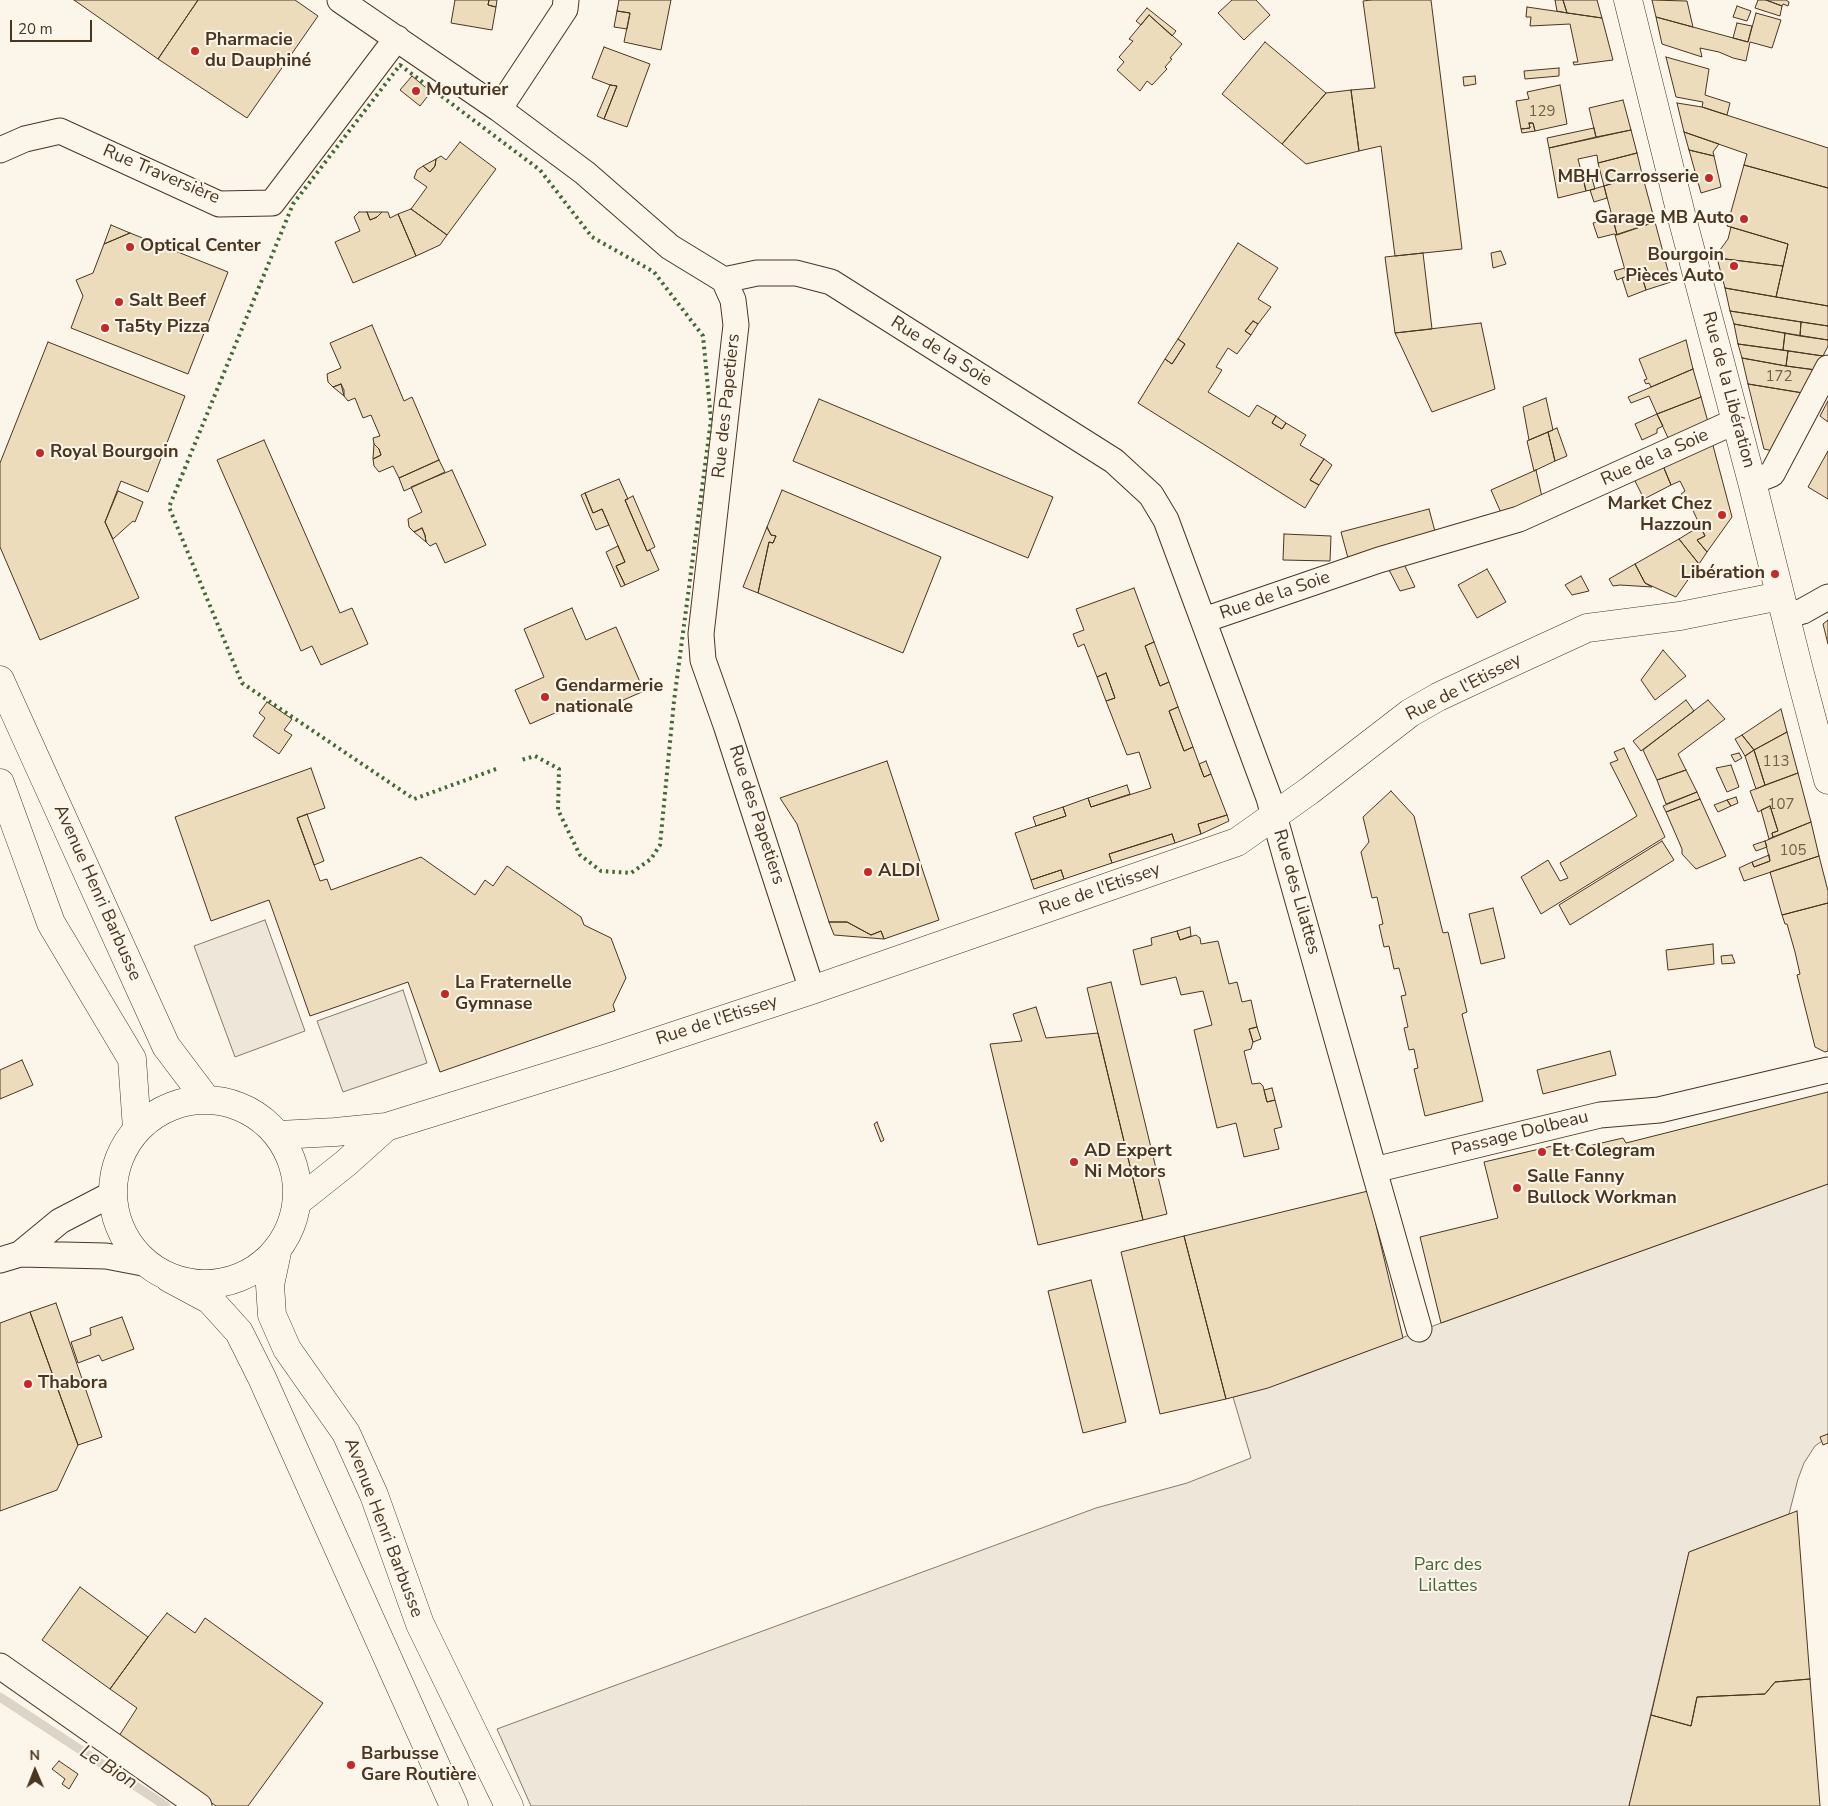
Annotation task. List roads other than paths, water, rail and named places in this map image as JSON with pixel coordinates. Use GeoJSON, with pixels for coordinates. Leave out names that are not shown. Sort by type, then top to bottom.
{"type":"FeatureCollection","features":[{"type":"Feature","properties":{"kind":"main road","name":"Rue de la Libération"},"geometry":{"type":"LineString","coordinates":[[1628,0],[1682,218],[1828,780]]}},
{"type":"Feature","properties":{"kind":"main road","name":"Rue de l'Etissey"},"geometry":{"type":"LineString","coordinates":[[279,1135],[386,1128],[598,1061],[812,990],[1237,842],[1309,791],[1410,713],[1438,697],[1587,628],[1680,616],[1783,606]]}},
{"type":"Feature","properties":{"kind":"main road","name":"Avenue Henri Barbusse"},"geometry":{"type":"LineString","coordinates":[[0,680],[166,1046],[206,1099]]}},
{"type":"Feature","properties":{"kind":"main road"},"geometry":{"type":"LineString","coordinates":[[0,783],[51,923],[132,1059],[137,1129]]}},
{"type":"Feature","properties":{"kind":"main road"},"geometry":{"type":"LineString","coordinates":[[158,1271],[208,1286],[246,1276],[277,1252],[293,1224],[298,1189],[292,1157],[279,1135],[252,1112],[206,1099],[167,1108],[137,1129],[126,1143],[116,1163],[112,1194],[119,1229],[138,1258],[158,1271],[210,1300],[239,1332],[262,1378],[454,1806]]}},
{"type":"Feature","properties":{"kind":"main road","name":"Rue de l'Etissey"},"geometry":{"type":"LineString","coordinates":[[296,1202],[346,1163],[386,1128]]}},
{"type":"Feature","properties":{"kind":"main road","name":"Avenue Henri Barbusse"},"geometry":{"type":"LineString","coordinates":[[277,1252],[270,1284],[272,1315],[288,1349],[346,1433],[374,1495],[420,1624],[509,1806]]}},
{"type":"Feature","properties":{"kind":"street"},"geometry":{"type":"LineString","coordinates":[[340,0],[499,109],[585,173],[670,247],[724,280]]}},
{"type":"Feature","properties":{"kind":"street"},"geometry":{"type":"LineString","coordinates":[[499,109],[565,9],[566,0]]}},
{"type":"Feature","properties":{"kind":"street","name":"Rue Traversière"},"geometry":{"type":"LineString","coordinates":[[0,150],[25,139],[60,131],[218,204],[272,203],[397,38]]}},
{"type":"Feature","properties":{"kind":"street","name":"Rue de la Soie"},"geometry":{"type":"LineString","coordinates":[[724,280],[758,273],[796,273],[831,282],[1114,461],[1151,496],[1166,520],[1204,620],[1379,560],[1519,519],[1736,421]]}},
{"type":"Feature","properties":{"kind":"street","name":"Rue des Papetiers"},"geometry":{"type":"LineString","coordinates":[[724,280],[733,300],[736,325],[701,634],[703,660],[812,990]]}},
{"type":"Feature","properties":{"kind":"street"},"geometry":{"type":"LineString","coordinates":[[1752,482],[1772,474],[1828,368]]}},
{"type":"Feature","properties":{"kind":"street"},"geometry":{"type":"LineString","coordinates":[[1783,606],[1803,611],[1828,597]]}},
{"type":"Feature","properties":{"kind":"street","name":"Rue des Lilattes"},"geometry":{"type":"LineString","coordinates":[[1204,620],[1274,815],[1374,1170]]}},
{"type":"Feature","properties":{"kind":"street","name":"Passage Dolbeau"},"geometry":{"type":"LineString","coordinates":[[1374,1170],[1600,1114],[1659,1110],[1828,1070]]}},
{"type":"Feature","properties":{"kind":"street"},"geometry":{"type":"LineString","coordinates":[[1374,1170],[1420,1329]]}},
{"type":"Feature","properties":{"kind":"street"},"geometry":{"type":"LineString","coordinates":[[10,1257],[60,1221],[112,1194]]}},
{"type":"Feature","properties":{"kind":"street"},"geometry":{"type":"LineString","coordinates":[[10,1257],[106,1256],[158,1271]]}},
{"type":"Feature","properties":{"kind":"street"},"geometry":{"type":"LineString","coordinates":[[0,1666],[199,1806]]}},
{"type":"Feature","properties":{"kind":"waterway","name":"Le Bion"},"geometry":{"type":"LineString","coordinates":[[0,1697],[166,1806]]}},
{"type":"Feature","properties":{"kind":"place","name":"Pharmacie du Dauphiné"},"geometry":{"type":"Point","coordinates":[195,51]}},
{"type":"Feature","properties":{"kind":"place","name":"Mouturier"},"geometry":{"type":"Point","coordinates":[416,91]}},
{"type":"Feature","properties":{"kind":"place","name":"MBH Carrosserie"},"geometry":{"type":"Point","coordinates":[1709,178]}},
{"type":"Feature","properties":{"kind":"place","name":"Garage MB Auto"},"geometry":{"type":"Point","coordinates":[1744,219]}},
{"type":"Feature","properties":{"kind":"place","name":"Optical Center"},"geometry":{"type":"Point","coordinates":[130,247]}},
{"type":"Feature","properties":{"kind":"place","name":"Bourgoin Pièces Auto"},"geometry":{"type":"Point","coordinates":[1734,266]}},
{"type":"Feature","properties":{"kind":"place","name":"Salt Beef"},"geometry":{"type":"Point","coordinates":[119,302]}},
{"type":"Feature","properties":{"kind":"place","name":"Ta5ty Pizza"},"geometry":{"type":"Point","coordinates":[105,328]}},
{"type":"Feature","properties":{"kind":"place","name":"Royal Bourgoin"},"geometry":{"type":"Point","coordinates":[40,453]}},
{"type":"Feature","properties":{"kind":"place","name":"Market Chez Hazzoun"},"geometry":{"type":"Point","coordinates":[1722,515]}},
{"type":"Feature","properties":{"kind":"place","name":"Libération"},"geometry":{"type":"Point","coordinates":[1775,574]}},
{"type":"Feature","properties":{"kind":"place","name":"Gendarmerie nationale"},"geometry":{"type":"Point","coordinates":[545,697]}},
{"type":"Feature","properties":{"kind":"place","name":"ALDI"},"geometry":{"type":"Point","coordinates":[868,872]}},
{"type":"Feature","properties":{"kind":"place","name":"La Fraternelle Gymnase"},"geometry":{"type":"Point","coordinates":[445,994]}},
{"type":"Feature","properties":{"kind":"place","name":"Et Colegram"},"geometry":{"type":"Point","coordinates":[1542,1152]}},
{"type":"Feature","properties":{"kind":"place","name":"AD Expert Ni Motors"},"geometry":{"type":"Point","coordinates":[1074,1162]}},
{"type":"Feature","properties":{"kind":"place","name":"Salle Fanny Bullock Workman"},"geometry":{"type":"Point","coordinates":[1517,1188]}},
{"type":"Feature","properties":{"kind":"place","name":"Thabora"},"geometry":{"type":"Point","coordinates":[28,1384]}},
{"type":"Feature","properties":{"kind":"place","name":"Barbusse Gare Routière"},"geometry":{"type":"Point","coordinates":[351,1765]}},
{"type":"Feature","properties":{"kind":"park label","name":"Parc des Lilattes"},"geometry":{"type":"Point","coordinates":[1448,1576]}}]}
